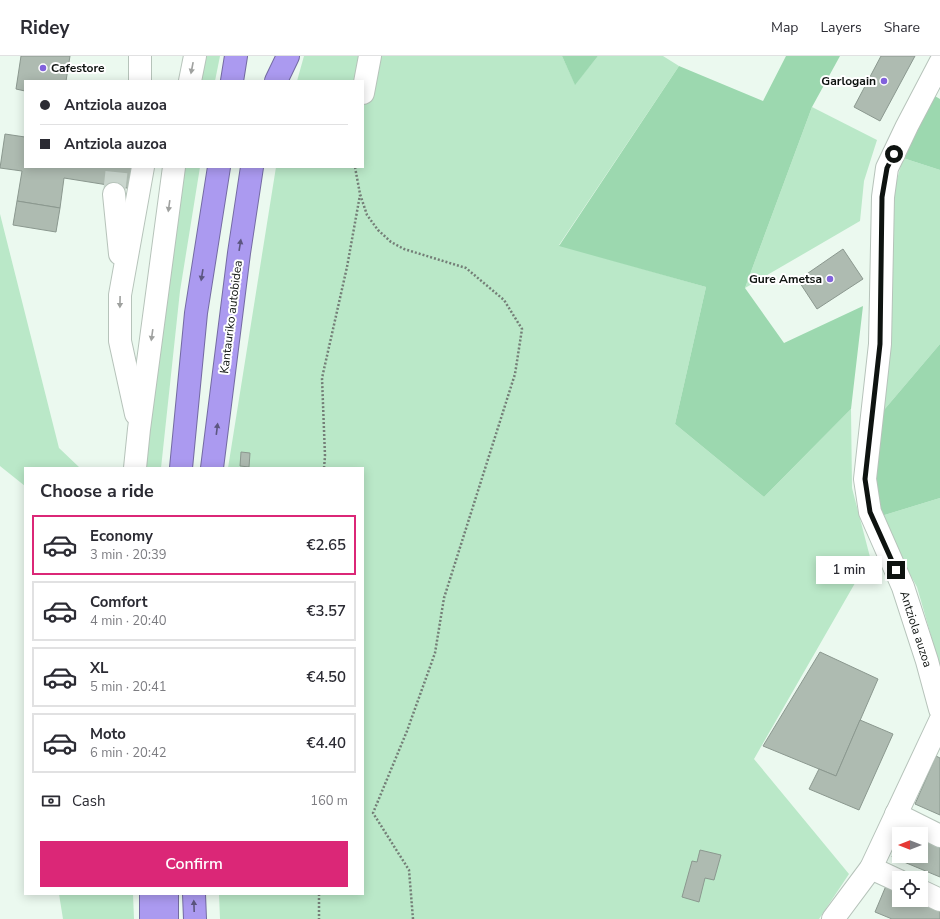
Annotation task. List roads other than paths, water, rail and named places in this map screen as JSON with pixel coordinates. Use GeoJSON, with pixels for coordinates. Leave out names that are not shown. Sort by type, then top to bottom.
{"type":"FeatureCollection","features":[{"type":"Feature","properties":{"kind":"highway"},"geometry":{"type":"LineString","coordinates":[[232,80],[236,56]]}},
{"type":"Feature","properties":{"kind":"highway"},"geometry":{"type":"LineString","coordinates":[[267,80],[273,56]]}},
{"type":"Feature","properties":{"kind":"highway"},"geometry":{"type":"LineString","coordinates":[[277,80],[288,56]]}},
{"type":"Feature","properties":{"kind":"highway"},"geometry":{"type":"LineString","coordinates":[[181,467],[196,313],[219,168]]}},
{"type":"Feature","properties":{"kind":"highway","name":"Kantauriko autobidea"},"geometry":{"type":"LineString","coordinates":[[212,467],[239,253],[252,168]]}},
{"type":"Feature","properties":{"kind":"highway"},"geometry":{"type":"LineString","coordinates":[[150,895],[151,919]]}},
{"type":"Feature","properties":{"kind":"highway"},"geometry":{"type":"LineString","coordinates":[[166,895],[167,919]]}},
{"type":"Feature","properties":{"kind":"highway"},"geometry":{"type":"LineString","coordinates":[[194,895],[195,919]]}},
{"type":"Feature","properties":{"kind":"street"},"geometry":{"type":"LineString","coordinates":[[139,80],[140,56]]}},
{"type":"Feature","properties":{"kind":"street"},"geometry":{"type":"LineString","coordinates":[[190,80],[194,56]]}},
{"type":"Feature","properties":{"kind":"street"},"geometry":{"type":"LineString","coordinates":[[364,88],[370,56]]}},
{"type":"Feature","properties":{"kind":"street","name":"Antziola auzoa"},"geometry":{"type":"LineString","coordinates":[[940,63],[887,168],[882,197],[880,344],[865,479],[870,512],[903,587],[927,660],[940,709]]}},
{"type":"Feature","properties":{"kind":"street"},"geometry":{"type":"LineString","coordinates":[[139,429],[120,341],[120,295],[143,168]]}},
{"type":"Feature","properties":{"kind":"street"},"geometry":{"type":"LineString","coordinates":[[135,467],[174,168]]}},
{"type":"Feature","properties":{"kind":"street"},"geometry":{"type":"LineString","coordinates":[[114,194],[123,279]]}},
{"type":"Feature","properties":{"kind":"street"},"geometry":{"type":"LineString","coordinates":[[833,919],[871,868],[896,814],[934,748],[940,721]]}},
{"type":"Feature","properties":{"kind":"street"},"geometry":{"type":"LineString","coordinates":[[896,814],[940,836]]}},
{"type":"Feature","properties":{"kind":"street"},"geometry":{"type":"LineString","coordinates":[[871,868],[892,878]]}},
{"type":"Feature","properties":{"kind":"street"},"geometry":{"type":"LineString","coordinates":[[928,894],[940,900]]}},
{"type":"Feature","properties":{"kind":"tunnel"},"geometry":{"type":"LineString","coordinates":[[114,194],[117,168]]}},
{"type":"Feature","properties":{"kind":"place","name":"Cafestore"},"geometry":{"type":"Point","coordinates":[43,68]}},
{"type":"Feature","properties":{"kind":"place","name":"Garlogain"},"geometry":{"type":"Point","coordinates":[884,81]}},
{"type":"Feature","properties":{"kind":"place","name":"Gure Ametsa"},"geometry":{"type":"Point","coordinates":[830,279]}}]}
